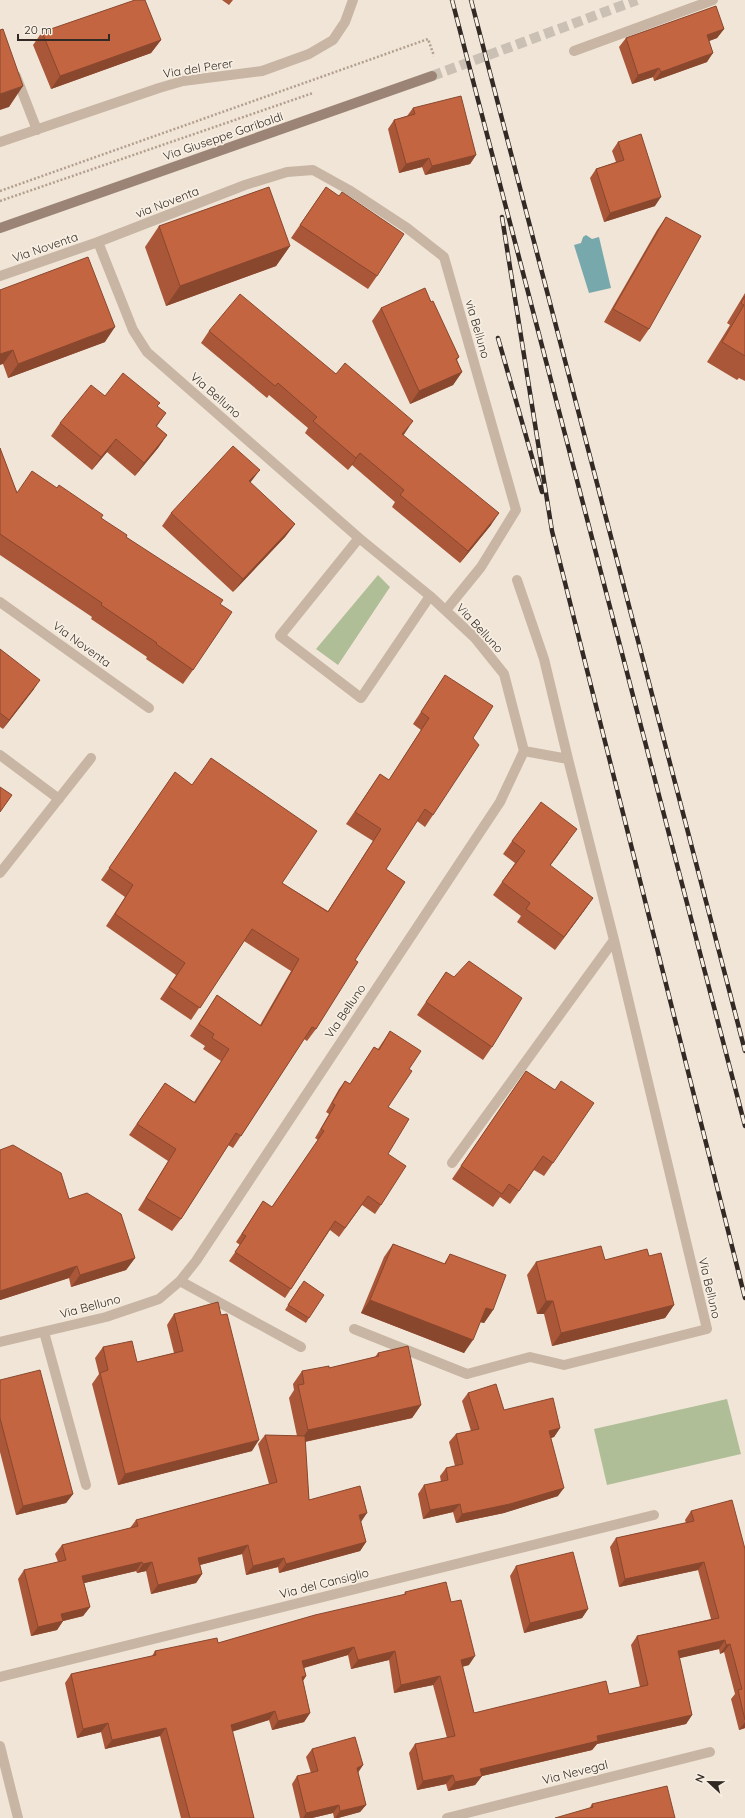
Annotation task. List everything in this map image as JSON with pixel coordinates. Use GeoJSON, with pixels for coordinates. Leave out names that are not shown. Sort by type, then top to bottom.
{"type":"FeatureCollection","features":[{"type":"Feature","properties":{"kind":"street","name":"Via del Perer"},"geometry":{"type":"LineString","coordinates":[[0,142],[159,88],[196,79],[262,71],[310,54],[333,40],[345,22],[353,0]]}},
{"type":"Feature","properties":{"kind":"street"},"geometry":{"type":"LineString","coordinates":[[574,51],[713,0]]}},
{"type":"Feature","properties":{"kind":"street"},"geometry":{"type":"LineString","coordinates":[[13,68],[37,130]]}},
{"type":"Feature","properties":{"kind":"street","name":"Via Giuseppe Garibaldi"},"geometry":{"type":"LineString","coordinates":[[0,228],[432,76]]}},
{"type":"Feature","properties":{"kind":"street","name":"via Belluno"},"geometry":{"type":"LineString","coordinates":[[245,185],[288,172],[312,170],[349,190],[407,228],[444,257],[516,510],[481,568],[446,610]]}},
{"type":"Feature","properties":{"kind":"street","name":"via Noventa"},"geometry":{"type":"LineString","coordinates":[[98,242],[245,185]]}},
{"type":"Feature","properties":{"kind":"street","name":"Via Noventa"},"geometry":{"type":"LineString","coordinates":[[0,276],[98,242]]}},
{"type":"Feature","properties":{"kind":"street","name":"Via Belluno"},"geometry":{"type":"LineString","coordinates":[[0,1342],[106,1317],[159,1300],[180,1281],[196,1261],[500,802],[524,751],[504,674],[475,638],[430,596],[359,538],[147,352],[133,330],[98,242]]}},
{"type":"Feature","properties":{"kind":"street"},"geometry":{"type":"LineString","coordinates":[[359,538],[280,636],[361,698],[430,596]]}},
{"type":"Feature","properties":{"kind":"street","name":"Via Belluno"},"geometry":{"type":"LineString","coordinates":[[354,1329],[467,1374],[530,1357],[564,1366],[707,1329],[614,940],[544,659],[517,580]]}},
{"type":"Feature","properties":{"kind":"street","name":"Via Noventa"},"geometry":{"type":"LineString","coordinates":[[0,602],[149,708]]}},
{"type":"Feature","properties":{"kind":"street"},"geometry":{"type":"LineString","coordinates":[[524,751],[568,759]]}},
{"type":"Feature","properties":{"kind":"street"},"geometry":{"type":"LineString","coordinates":[[0,755],[59,799]]}},
{"type":"Feature","properties":{"kind":"street"},"geometry":{"type":"LineString","coordinates":[[0,873],[91,758]]}},
{"type":"Feature","properties":{"kind":"street"},"geometry":{"type":"LineString","coordinates":[[452,1163],[614,940]]}},
{"type":"Feature","properties":{"kind":"street"},"geometry":{"type":"LineString","coordinates":[[180,1281],[301,1347]]}},
{"type":"Feature","properties":{"kind":"street"},"geometry":{"type":"LineString","coordinates":[[44,1332],[86,1485]]}},
{"type":"Feature","properties":{"kind":"street","name":"Via del Cansiglio"},"geometry":{"type":"LineString","coordinates":[[0,1677],[654,1515]]}},
{"type":"Feature","properties":{"kind":"street"},"geometry":{"type":"LineString","coordinates":[[0,1746],[18,1818]]}},
{"type":"Feature","properties":{"kind":"street","name":"Via Nevegal"},"geometry":{"type":"LineString","coordinates":[[447,1818],[710,1752]]}},
{"type":"Feature","properties":{"kind":"path"},"geometry":{"type":"LineString","coordinates":[[0,201],[314,93]]}},
{"type":"Feature","properties":{"kind":"green space"},"geometry":{"type":"Polygon","coordinates":[[[378,575],[390,587],[338,665],[316,649],[378,575]]]}},
{"type":"Feature","properties":{"kind":"green space"},"geometry":{"type":"Polygon","coordinates":[[[727,1399],[741,1454],[607,1485],[594,1429],[727,1399]]]}},
{"type":"Feature","properties":{"kind":"water"},"geometry":{"type":"Polygon","coordinates":[[[586,235],[592,239],[599,237],[611,288],[589,293],[574,245],[581,243],[583,237],[586,235]]]}},
{"type":"Feature","properties":{"kind":"building"},"geometry":{"type":"Polygon","coordinates":[[[135,0],[145,0],[161,40],[60,76],[42,32],[135,0]]]}},
{"type":"Feature","properties":{"kind":"building"},"geometry":{"type":"Polygon","coordinates":[[[716,6],[724,29],[707,35],[713,53],[661,72],[659,68],[638,75],[626,38],[716,6]]]}},
{"type":"Feature","properties":{"kind":"building"},"geometry":{"type":"Polygon","coordinates":[[[3,29],[23,86],[0,94],[0,30],[3,29]]]}},
{"type":"Feature","properties":{"kind":"building"},"geometry":{"type":"Polygon","coordinates":[[[461,96],[476,155],[432,166],[429,158],[406,164],[394,120],[415,114],[413,108],[461,96]]]}},
{"type":"Feature","properties":{"kind":"building"},"geometry":{"type":"Polygon","coordinates":[[[641,134],[661,197],[610,213],[596,169],[624,160],[618,142],[641,134]]]}},
{"type":"Feature","properties":{"kind":"building"},"geometry":{"type":"Polygon","coordinates":[[[269,187],[290,246],[180,286],[159,226],[269,187]]]}},
{"type":"Feature","properties":{"kind":"building"},"geometry":{"type":"Polygon","coordinates":[[[326,187],[339,196],[342,192],[404,234],[377,276],[300,225],[326,187]]]}},
{"type":"Feature","properties":{"kind":"building"},"geometry":{"type":"Polygon","coordinates":[[[666,217],[701,236],[649,329],[613,309],[666,217]]]}},
{"type":"Feature","properties":{"kind":"building"},"geometry":{"type":"Polygon","coordinates":[[[88,257],[115,327],[18,364],[13,350],[0,354],[0,290],[88,257]]]}},
{"type":"Feature","properties":{"kind":"building"},"geometry":{"type":"Polygon","coordinates":[[[425,288],[431,302],[433,301],[459,357],[456,359],[462,372],[419,391],[381,308],[425,288]]]}},
{"type":"Feature","properties":{"kind":"building"},"geometry":{"type":"Polygon","coordinates":[[[240,294],[336,374],[345,363],[413,421],[402,434],[499,513],[468,551],[400,495],[404,490],[360,453],[356,458],[313,421],[317,417],[278,383],[275,386],[209,331],[240,294]]]}},
{"type":"Feature","properties":{"kind":"building"},"geometry":{"type":"Polygon","coordinates":[[[745,296],[745,356],[722,342],[744,305],[741,303],[745,296]]]}},
{"type":"Feature","properties":{"kind":"building"},"geometry":{"type":"Polygon","coordinates":[[[123,373],[160,403],[157,406],[166,413],[156,426],[167,435],[144,463],[116,439],[101,457],[60,423],[91,385],[105,396],[123,373]]]}},
{"type":"Feature","properties":{"kind":"building"},"geometry":{"type":"Polygon","coordinates":[[[233,446],[260,470],[249,481],[295,524],[243,579],[171,513],[233,446]]]}},
{"type":"Feature","properties":{"kind":"building"},"geometry":{"type":"Polygon","coordinates":[[[0,448],[17,493],[32,471],[57,488],[59,485],[103,515],[101,518],[127,535],[126,537],[223,600],[220,604],[232,612],[193,670],[156,644],[157,643],[101,605],[102,603],[0,534],[0,448]]]}},
{"type":"Feature","properties":{"kind":"building"},"geometry":{"type":"Polygon","coordinates":[[[0,649],[40,680],[9,720],[0,713],[0,649]]]}},
{"type":"Feature","properties":{"kind":"building"},"geometry":{"type":"Polygon","coordinates":[[[445,675],[493,706],[473,738],[479,745],[433,815],[425,809],[386,869],[405,882],[355,960],[358,962],[316,1029],[312,1027],[241,1136],[236,1133],[181,1219],[146,1198],[176,1149],[137,1124],[165,1083],[195,1103],[229,1049],[212,1038],[214,1034],[199,1024],[217,995],[261,1026],[299,959],[252,929],[200,1008],[169,987],[185,963],[115,914],[133,885],[109,868],[175,772],[192,785],[211,758],[317,831],[282,883],[328,912],[381,829],[355,812],[380,774],[389,780],[429,718],[421,712],[445,675]]]}},
{"type":"Feature","properties":{"kind":"building"},"geometry":{"type":"Polygon","coordinates":[[[0,787],[12,795],[0,812],[0,787]]]}},
{"type":"Feature","properties":{"kind":"building"},"geometry":{"type":"Polygon","coordinates":[[[541,802],[577,829],[550,865],[593,898],[564,937],[526,909],[530,903],[502,882],[525,851],[512,841],[541,802]]]}},
{"type":"Feature","properties":{"kind":"building"},"geometry":{"type":"Polygon","coordinates":[[[469,961],[522,998],[492,1047],[426,1002],[446,972],[454,977],[469,961]]]}},
{"type":"Feature","properties":{"kind":"building"},"geometry":{"type":"Polygon","coordinates":[[[390,1031],[421,1051],[409,1069],[412,1071],[388,1107],[409,1119],[388,1154],[406,1166],[381,1205],[368,1196],[345,1228],[335,1221],[291,1289],[235,1252],[246,1236],[242,1234],[263,1201],[272,1207],[324,1131],[321,1129],[335,1105],[332,1103],[345,1081],[350,1084],[374,1047],[379,1050],[390,1031]]]}},
{"type":"Feature","properties":{"kind":"building"},"geometry":{"type":"Polygon","coordinates":[[[526,1071],[555,1090],[561,1081],[594,1103],[553,1163],[543,1156],[519,1191],[509,1184],[502,1194],[461,1166],[526,1071]]]}},
{"type":"Feature","properties":{"kind":"building"},"geometry":{"type":"Polygon","coordinates":[[[13,1145],[61,1173],[69,1199],[87,1193],[121,1214],[135,1258],[80,1275],[77,1266],[0,1291],[0,1150],[13,1145]]]}},
{"type":"Feature","properties":{"kind":"building"},"geometry":{"type":"Polygon","coordinates":[[[393,1244],[445,1264],[450,1254],[506,1275],[493,1310],[486,1308],[473,1340],[370,1300],[393,1244]]]}},
{"type":"Feature","properties":{"kind":"building"},"geometry":{"type":"Polygon","coordinates":[[[601,1246],[605,1260],[647,1249],[649,1256],[661,1253],[674,1305],[561,1333],[553,1301],[546,1301],[536,1262],[601,1246]]]}},
{"type":"Feature","properties":{"kind":"building"},"geometry":{"type":"Polygon","coordinates":[[[304,1281],[324,1295],[309,1318],[288,1305],[304,1281]]]}},
{"type":"Feature","properties":{"kind":"building"},"geometry":{"type":"Polygon","coordinates":[[[218,1302],[221,1315],[227,1314],[259,1440],[125,1474],[100,1373],[108,1370],[103,1347],[132,1341],[137,1362],[183,1351],[174,1314],[218,1302]]]}},
{"type":"Feature","properties":{"kind":"building"},"geometry":{"type":"Polygon","coordinates":[[[408,1346],[421,1405],[308,1430],[298,1385],[304,1384],[302,1371],[329,1366],[329,1368],[379,1356],[378,1353],[408,1346]]]}},
{"type":"Feature","properties":{"kind":"building"},"geometry":{"type":"Polygon","coordinates":[[[40,1370],[73,1494],[23,1506],[0,1418],[0,1380],[40,1370]]]}},
{"type":"Feature","properties":{"kind":"building"},"geometry":{"type":"Polygon","coordinates":[[[496,1384],[504,1410],[553,1398],[560,1428],[549,1431],[564,1488],[510,1504],[462,1514],[460,1504],[430,1510],[424,1485],[448,1480],[446,1468],[463,1464],[456,1434],[479,1429],[468,1393],[496,1384]]]}},
{"type":"Feature","properties":{"kind":"building"},"geometry":{"type":"Polygon","coordinates":[[[265,1435],[305,1436],[309,1500],[360,1486],[367,1513],[359,1515],[366,1542],[286,1564],[284,1558],[253,1566],[248,1545],[198,1558],[202,1574],[158,1585],[152,1562],[143,1564],[142,1562],[82,1576],[90,1607],[61,1614],[63,1621],[38,1627],[24,1570],[66,1560],[62,1545],[138,1526],[136,1520],[277,1482],[265,1435]]]}},
{"type":"Feature","properties":{"kind":"building"},"geometry":{"type":"Polygon","coordinates":[[[732,1500],[745,1549],[745,1720],[738,1690],[742,1689],[730,1644],[726,1645],[725,1640],[678,1651],[692,1715],[597,1736],[598,1741],[480,1769],[482,1776],[455,1782],[453,1775],[423,1781],[415,1744],[455,1736],[440,1676],[401,1685],[395,1651],[358,1660],[354,1647],[302,1661],[306,1676],[302,1677],[310,1713],[278,1721],[275,1711],[231,1725],[254,1818],[190,1818],[166,1728],[112,1740],[108,1723],[83,1729],[71,1674],[156,1655],[155,1651],[217,1638],[218,1643],[315,1615],[406,1594],[405,1592],[446,1582],[451,1602],[461,1600],[475,1656],[461,1660],[474,1713],[606,1681],[609,1694],[648,1685],[637,1636],[719,1618],[704,1562],[625,1579],[616,1538],[694,1521],[691,1511],[732,1500]]]}},
{"type":"Feature","properties":{"kind":"building"},"geometry":{"type":"Polygon","coordinates":[[[573,1552],[588,1609],[530,1623],[516,1566],[573,1552]]]}},
{"type":"Feature","properties":{"kind":"building"},"geometry":{"type":"Polygon","coordinates":[[[355,1737],[363,1765],[357,1768],[366,1805],[340,1811],[339,1805],[306,1813],[297,1776],[318,1771],[312,1749],[355,1737]]]}},
{"type":"Feature","properties":{"kind":"building"},"geometry":{"type":"Polygon","coordinates":[[[667,1786],[675,1818],[555,1818],[593,1807],[592,1804],[667,1786]]]}},
{"type":"Feature","properties":{"kind":"tunnel"},"geometry":{"type":"LineString","coordinates":[[432,76],[637,0]]}},
{"type":"Feature","properties":{"kind":"railway"},"geometry":{"type":"LineString","coordinates":[[452,0],[745,1126]]}},
{"type":"Feature","properties":{"kind":"railway"},"geometry":{"type":"LineString","coordinates":[[471,0],[745,1051]]}},
{"type":"Feature","properties":{"kind":"railway"},"geometry":{"type":"LineString","coordinates":[[502,217],[552,531],[745,1298]]}},
{"type":"Feature","properties":{"kind":"railway"},"geometry":{"type":"LineString","coordinates":[[498,338],[542,492]]}}]}
